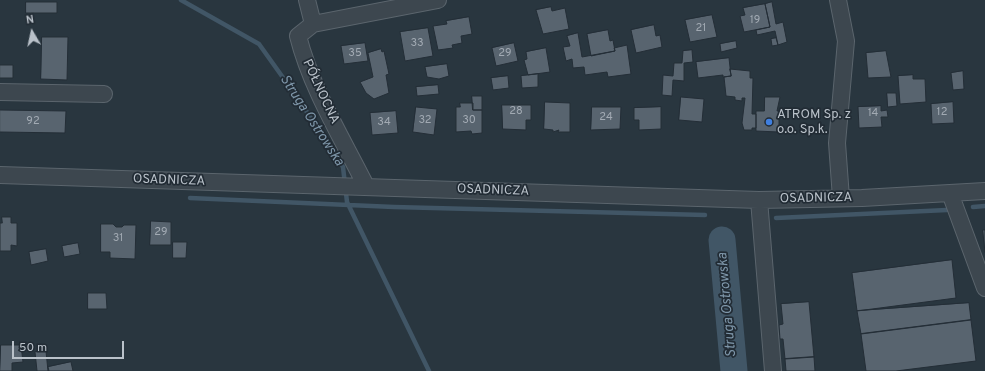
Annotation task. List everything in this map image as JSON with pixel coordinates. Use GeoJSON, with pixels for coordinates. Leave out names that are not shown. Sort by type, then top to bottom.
{"type":"FeatureCollection","features":[{"type":"Feature","properties":{"kind":"street"},"geometry":{"type":"LineString","coordinates":[[307,0],[313,24]]}},
{"type":"Feature","properties":{"kind":"street","name":"PÓŁNOCNA"},"geometry":{"type":"LineString","coordinates":[[366,186],[326,106],[302,52],[298,36],[313,24],[438,0]]}},
{"type":"Feature","properties":{"kind":"street"},"geometry":{"type":"LineString","coordinates":[[838,0],[846,41],[837,143],[841,198]]}},
{"type":"Feature","properties":{"kind":"street"},"geometry":{"type":"LineString","coordinates":[[0,92],[104,94]]}},
{"type":"Feature","properties":{"kind":"street","name":"OSADNICZA"},"geometry":{"type":"LineString","coordinates":[[0,175],[759,200],[841,198],[985,191]]}},
{"type":"Feature","properties":{"kind":"street"},"geometry":{"type":"LineString","coordinates":[[950,193],[985,288]]}},
{"type":"Feature","properties":{"kind":"street"},"geometry":{"type":"LineString","coordinates":[[759,200],[773,371]]}},
{"type":"Feature","properties":{"kind":"building"},"geometry":{"type":"Polygon","coordinates":[[[26,2],[57,2],[57,13],[26,13],[26,2]]]}},
{"type":"Feature","properties":{"kind":"building"},"geometry":{"type":"Polygon","coordinates":[[[772,2],[776,24],[783,22],[787,42],[778,45],[775,31],[757,35],[756,30],[770,27],[765,4],[772,2]]]}},
{"type":"Feature","properties":{"kind":"building"},"geometry":{"type":"Polygon","coordinates":[[[765,4],[770,27],[744,32],[740,16],[745,15],[743,8],[765,4]]]}},
{"type":"Feature","properties":{"kind":"building"},"geometry":{"type":"Polygon","coordinates":[[[551,7],[552,11],[565,8],[569,29],[543,34],[536,10],[551,7]]]}},
{"type":"Feature","properties":{"kind":"building"},"geometry":{"type":"Polygon","coordinates":[[[712,15],[717,37],[690,42],[685,20],[712,15]]]}},
{"type":"Feature","properties":{"kind":"building"},"geometry":{"type":"Polygon","coordinates":[[[469,17],[472,34],[461,36],[462,43],[452,45],[453,48],[438,50],[433,26],[447,24],[446,21],[469,17]]]}},
{"type":"Feature","properties":{"kind":"building"},"geometry":{"type":"Polygon","coordinates":[[[654,25],[656,36],[660,35],[662,47],[636,53],[631,30],[654,25]]]}},
{"type":"Feature","properties":{"kind":"building"},"geometry":{"type":"Polygon","coordinates":[[[428,28],[433,56],[405,61],[400,32],[428,28]]]}},
{"type":"Feature","properties":{"kind":"building"},"geometry":{"type":"Polygon","coordinates":[[[608,30],[610,41],[613,40],[615,51],[591,56],[587,34],[608,30]]]}},
{"type":"Feature","properties":{"kind":"building"},"geometry":{"type":"Polygon","coordinates":[[[578,33],[582,57],[615,51],[614,48],[627,45],[631,74],[608,77],[607,72],[585,75],[584,67],[573,68],[572,59],[566,61],[563,47],[570,46],[567,36],[578,33]]]}},
{"type":"Feature","properties":{"kind":"building"},"geometry":{"type":"Polygon","coordinates":[[[42,37],[68,37],[67,80],[41,79],[42,37]]]}},
{"type":"Feature","properties":{"kind":"building"},"geometry":{"type":"Polygon","coordinates":[[[776,38],[778,45],[772,46],[771,39],[776,38]]]}},
{"type":"Feature","properties":{"kind":"building"},"geometry":{"type":"Polygon","coordinates":[[[736,41],[737,48],[721,52],[720,44],[736,41]]]}},
{"type":"Feature","properties":{"kind":"building"},"geometry":{"type":"Polygon","coordinates":[[[365,43],[368,61],[344,64],[341,46],[365,43]]]}},
{"type":"Feature","properties":{"kind":"building"},"geometry":{"type":"Polygon","coordinates":[[[514,43],[518,61],[496,66],[492,48],[514,43]]]}},
{"type":"Feature","properties":{"kind":"building"},"geometry":{"type":"Polygon","coordinates":[[[546,48],[550,72],[528,75],[524,60],[527,59],[526,52],[546,48]]]}},
{"type":"Feature","properties":{"kind":"building"},"geometry":{"type":"Polygon","coordinates":[[[381,49],[382,52],[384,51],[389,74],[386,75],[389,93],[374,99],[366,93],[360,82],[373,77],[368,53],[381,49]]]}},
{"type":"Feature","properties":{"kind":"building"},"geometry":{"type":"Polygon","coordinates":[[[692,50],[693,62],[684,63],[684,81],[673,80],[672,96],[662,95],[663,75],[673,76],[674,63],[682,63],[683,51],[692,50]]]}},
{"type":"Feature","properties":{"kind":"building"},"geometry":{"type":"Polygon","coordinates":[[[886,51],[891,77],[868,78],[866,53],[886,51]]]}},
{"type":"Feature","properties":{"kind":"building"},"geometry":{"type":"Polygon","coordinates":[[[729,58],[731,76],[723,77],[723,75],[698,78],[696,62],[729,58]]]}},
{"type":"Feature","properties":{"kind":"building"},"geometry":{"type":"Polygon","coordinates":[[[447,64],[449,76],[439,79],[427,77],[425,67],[447,64]]]}},
{"type":"Feature","properties":{"kind":"building"},"geometry":{"type":"Polygon","coordinates":[[[0,65],[13,65],[13,78],[0,78],[0,65]]]}},
{"type":"Feature","properties":{"kind":"building"},"geometry":{"type":"Polygon","coordinates":[[[730,69],[750,71],[750,78],[753,78],[752,114],[756,114],[756,128],[752,128],[752,130],[744,130],[742,123],[745,98],[742,98],[742,101],[735,100],[735,97],[726,96],[724,77],[731,76],[730,69]]]}},
{"type":"Feature","properties":{"kind":"building"},"geometry":{"type":"Polygon","coordinates":[[[963,71],[964,89],[953,90],[951,73],[963,71]]]}},
{"type":"Feature","properties":{"kind":"building"},"geometry":{"type":"Polygon","coordinates":[[[538,74],[538,87],[522,88],[521,76],[538,74]]]}},
{"type":"Feature","properties":{"kind":"building"},"geometry":{"type":"Polygon","coordinates":[[[913,75],[913,79],[925,79],[926,102],[900,104],[898,76],[913,75]]]}},
{"type":"Feature","properties":{"kind":"building"},"geometry":{"type":"Polygon","coordinates":[[[508,76],[509,88],[493,90],[491,78],[508,76]]]}},
{"type":"Feature","properties":{"kind":"building"},"geometry":{"type":"Polygon","coordinates":[[[438,85],[439,94],[417,96],[416,87],[438,85]]]}},
{"type":"Feature","properties":{"kind":"building"},"geometry":{"type":"Polygon","coordinates":[[[887,93],[896,93],[897,106],[888,107],[887,93]]]}},
{"type":"Feature","properties":{"kind":"building"},"geometry":{"type":"Polygon","coordinates":[[[472,96],[482,96],[482,110],[473,110],[472,96]]]}},
{"type":"Feature","properties":{"kind":"building"},"geometry":{"type":"Polygon","coordinates":[[[681,97],[704,99],[702,122],[679,120],[681,97]]]}},
{"type":"Feature","properties":{"kind":"building"},"geometry":{"type":"Polygon","coordinates":[[[765,97],[780,97],[777,111],[779,111],[779,132],[756,131],[756,111],[764,111],[765,97]]]}},
{"type":"Feature","properties":{"kind":"building"},"geometry":{"type":"Polygon","coordinates":[[[545,102],[570,103],[570,132],[558,132],[559,130],[553,132],[553,130],[544,129],[545,102]]]}},
{"type":"Feature","properties":{"kind":"building"},"geometry":{"type":"Polygon","coordinates":[[[953,102],[954,123],[932,124],[931,104],[953,102]]]}},
{"type":"Feature","properties":{"kind":"building"},"geometry":{"type":"Polygon","coordinates":[[[460,103],[473,103],[473,110],[482,110],[482,133],[472,134],[471,131],[456,132],[456,107],[460,107],[460,103]]]}},
{"type":"Feature","properties":{"kind":"building"},"geometry":{"type":"Polygon","coordinates":[[[502,105],[531,105],[531,120],[526,120],[526,130],[503,129],[502,105]]]}},
{"type":"Feature","properties":{"kind":"building"},"geometry":{"type":"Polygon","coordinates":[[[881,106],[881,111],[887,110],[888,117],[881,117],[882,127],[859,128],[858,107],[881,106]]]}},
{"type":"Feature","properties":{"kind":"building"},"geometry":{"type":"Polygon","coordinates":[[[416,107],[437,109],[434,135],[413,132],[416,107]]]}},
{"type":"Feature","properties":{"kind":"building"},"geometry":{"type":"Polygon","coordinates":[[[592,107],[621,107],[620,129],[591,130],[592,107]]]}},
{"type":"Feature","properties":{"kind":"building"},"geometry":{"type":"Polygon","coordinates":[[[661,107],[661,129],[639,130],[639,120],[634,120],[634,108],[661,107]]]}},
{"type":"Feature","properties":{"kind":"building"},"geometry":{"type":"Polygon","coordinates":[[[0,110],[66,111],[65,133],[0,132],[0,110]]]}},
{"type":"Feature","properties":{"kind":"building"},"geometry":{"type":"Polygon","coordinates":[[[396,111],[398,133],[372,135],[370,113],[396,111]]]}},
{"type":"Feature","properties":{"kind":"building"},"geometry":{"type":"Polygon","coordinates":[[[2,217],[11,217],[11,223],[17,223],[17,246],[11,245],[11,251],[0,251],[0,223],[2,223],[2,217]]]}},
{"type":"Feature","properties":{"kind":"building"},"geometry":{"type":"Polygon","coordinates":[[[151,221],[171,222],[171,245],[150,245],[151,221]]]}},
{"type":"Feature","properties":{"kind":"building"},"geometry":{"type":"Polygon","coordinates":[[[101,224],[113,224],[116,227],[136,225],[135,259],[110,258],[110,252],[101,252],[101,224]]]}},
{"type":"Feature","properties":{"kind":"building"},"geometry":{"type":"Polygon","coordinates":[[[983,230],[985,230],[985,252],[983,230]]]}},
{"type":"Feature","properties":{"kind":"building"},"geometry":{"type":"Polygon","coordinates":[[[173,242],[187,242],[186,258],[173,258],[173,242]]]}},
{"type":"Feature","properties":{"kind":"building"},"geometry":{"type":"Polygon","coordinates":[[[78,243],[80,254],[64,257],[62,246],[78,243]]]}},
{"type":"Feature","properties":{"kind":"building"},"geometry":{"type":"Polygon","coordinates":[[[46,249],[48,261],[31,265],[29,252],[46,249]]]}},
{"type":"Feature","properties":{"kind":"building"},"geometry":{"type":"Polygon","coordinates":[[[952,260],[956,298],[857,311],[852,273],[952,260]]]}},
{"type":"Feature","properties":{"kind":"building"},"geometry":{"type":"Polygon","coordinates":[[[88,293],[106,293],[107,309],[88,309],[88,293]]]}},
{"type":"Feature","properties":{"kind":"building"},"geometry":{"type":"Polygon","coordinates":[[[809,302],[814,357],[785,359],[783,339],[780,339],[779,325],[783,324],[781,304],[809,302]]]}},
{"type":"Feature","properties":{"kind":"building"},"geometry":{"type":"Polygon","coordinates":[[[969,303],[971,320],[861,334],[857,311],[969,303]]]}},
{"type":"Feature","properties":{"kind":"building"},"geometry":{"type":"Polygon","coordinates":[[[971,320],[976,361],[896,371],[866,371],[861,334],[971,320]]]}},
{"type":"Feature","properties":{"kind":"building"},"geometry":{"type":"Polygon","coordinates":[[[1,345],[21,345],[23,362],[12,363],[12,371],[0,371],[1,345]]]}},
{"type":"Feature","properties":{"kind":"building"},"geometry":{"type":"Polygon","coordinates":[[[46,351],[48,371],[37,371],[35,352],[46,351]]]}},
{"type":"Feature","properties":{"kind":"building"},"geometry":{"type":"Polygon","coordinates":[[[814,357],[815,371],[786,371],[785,359],[814,357]]]}},
{"type":"Feature","properties":{"kind":"building"},"geometry":{"type":"Polygon","coordinates":[[[71,362],[73,371],[49,371],[48,367],[71,362]]]}},
{"type":"Feature","properties":{"kind":"waterway","name":"Struga Ostrowska"},"geometry":{"type":"LineString","coordinates":[[181,0],[259,44],[299,100],[343,167],[347,202],[429,371]]}},
{"type":"Feature","properties":{"kind":"waterway"},"geometry":{"type":"LineString","coordinates":[[190,198],[394,207],[705,215]]}},
{"type":"Feature","properties":{"kind":"waterway"},"geometry":{"type":"LineString","coordinates":[[973,207],[985,206]]}},
{"type":"Feature","properties":{"kind":"waterway"},"geometry":{"type":"LineString","coordinates":[[776,218],[947,210]]}},
{"type":"Feature","properties":{"kind":"waterway","name":"Struga Ostrowska"},"geometry":{"type":"LineString","coordinates":[[722,240],[734,371]]}},
{"type":"Feature","properties":{"kind":"place","name":"ATROM Sp. z o.o. Sp.k."},"geometry":{"type":"Point","coordinates":[769,122]}}]}
